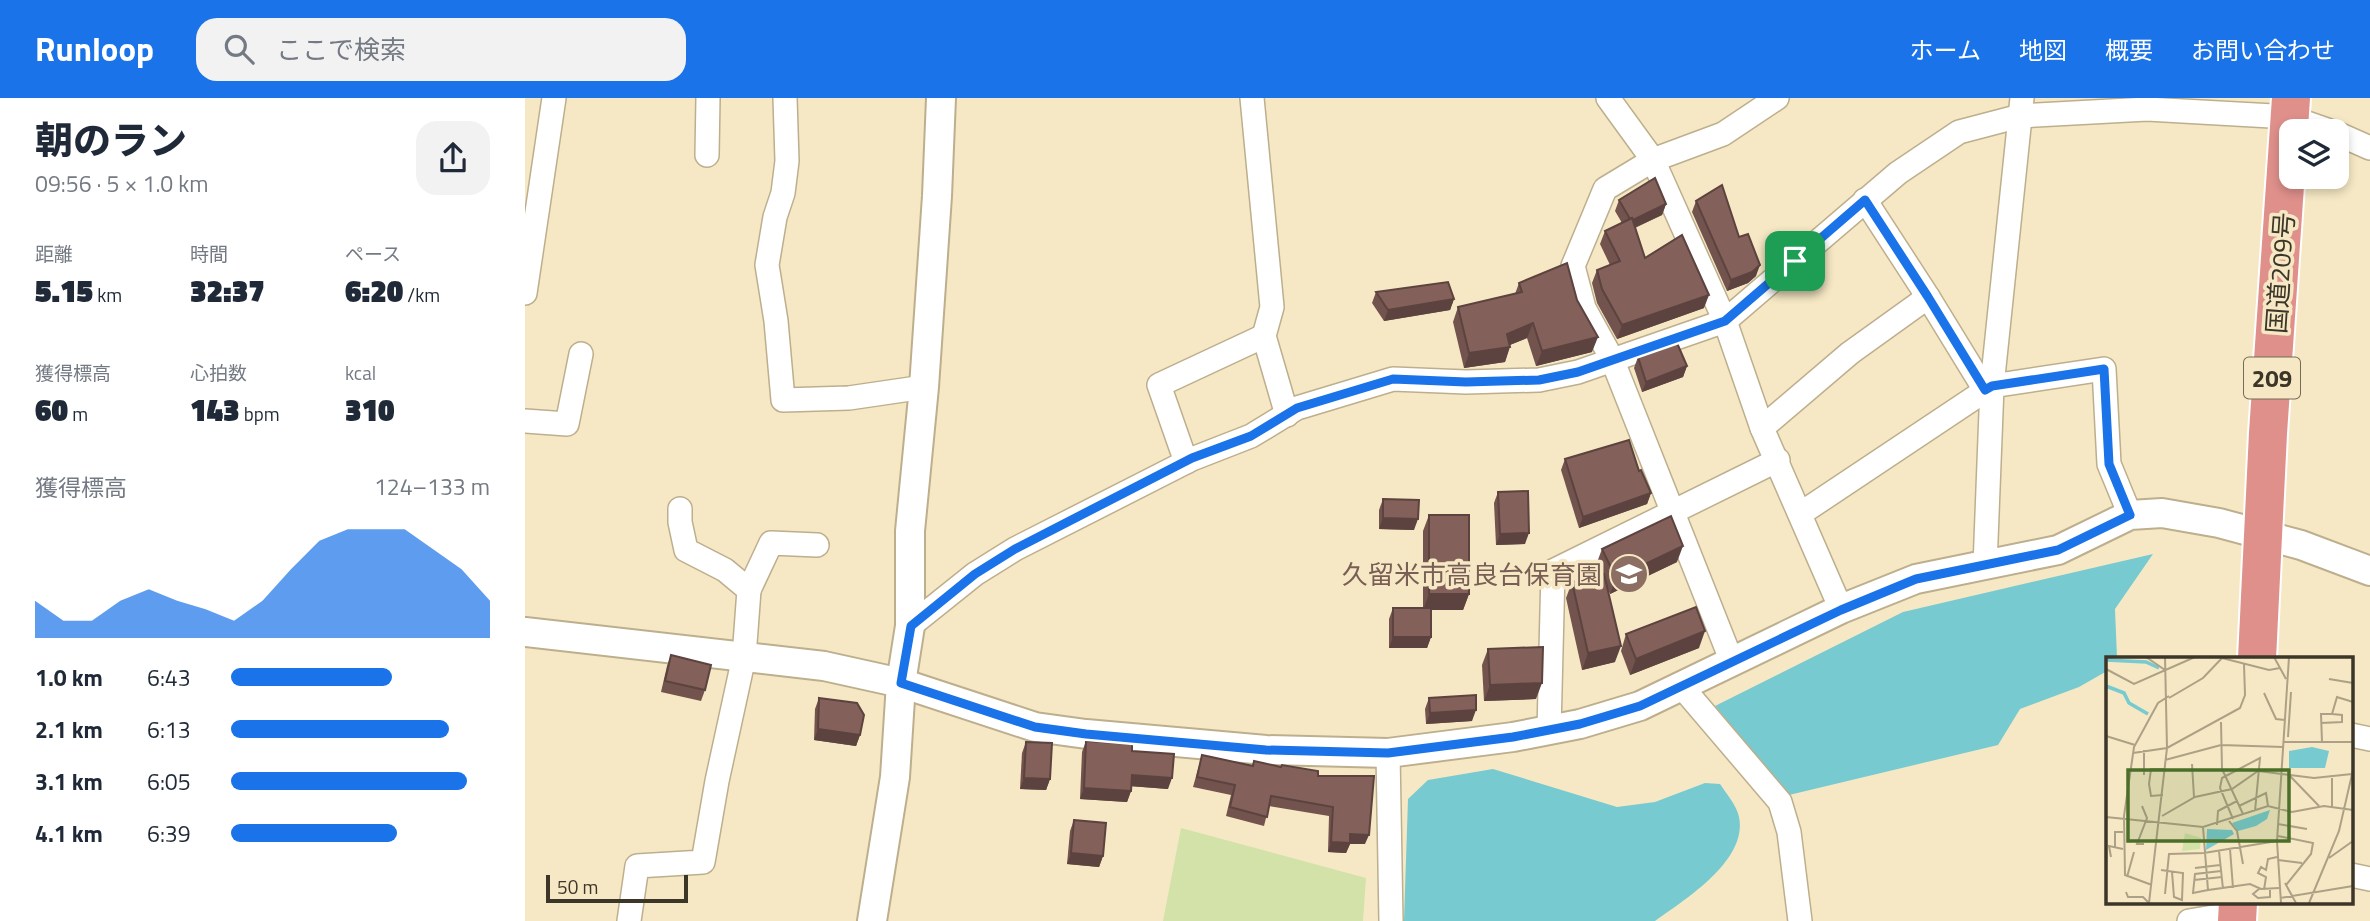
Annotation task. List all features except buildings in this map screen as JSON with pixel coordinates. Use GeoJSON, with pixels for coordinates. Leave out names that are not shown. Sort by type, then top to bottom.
{"type":"FeatureCollection","features":[{"type":"Feature","properties":{"kind":"highway","name":"国道209号"},"geometry":{"type":"LineString","coordinates":[[2257,657],[2262,535],[2291,107]]}},
{"type":"Feature","properties":{"kind":"street"},"geometry":{"type":"LineString","coordinates":[[525,293],[554,98]]}},
{"type":"Feature","properties":{"kind":"street"},"geometry":{"type":"LineString","coordinates":[[706,155],[708,98]]}},
{"type":"Feature","properties":{"kind":"street"},"geometry":{"type":"LineString","coordinates":[[785,98],[787,161],[767,265],[776,321],[783,400],[849,398],[924,387]]}},
{"type":"Feature","properties":{"kind":"street"},"geometry":{"type":"LineString","coordinates":[[872,921],[895,777],[901,683],[911,626],[911,531],[924,387],[941,98]]}},
{"type":"Feature","properties":{"kind":"street"},"geometry":{"type":"LineString","coordinates":[[1252,98],[1272,307],[1264,336],[1287,415]]}},
{"type":"Feature","properties":{"kind":"street"},"geometry":{"type":"LineString","coordinates":[[1608,98],[1653,160],[1725,321],[1762,428],[1841,610]]}},
{"type":"Feature","properties":{"kind":"street"},"geometry":{"type":"LineString","coordinates":[[1732,662],[1612,359],[1584,308],[1573,266],[1605,189],[1653,160],[1723,134],[1777,98]]}},
{"type":"Feature","properties":{"kind":"street"},"geometry":{"type":"LineString","coordinates":[[911,626],[975,574],[1015,549],[1186,462],[1251,436],[1297,408],[1393,379],[1466,382],[1539,380],[1578,372],[1725,321],[1898,173],[1959,132],[2021,107],[2291,107],[2310,119]]}},
{"type":"Feature","properties":{"kind":"street"},"geometry":{"type":"LineString","coordinates":[[1985,566],[1988,388],[2021,107]]}},
{"type":"Feature","properties":{"kind":"street"},"geometry":{"type":"LineString","coordinates":[[2349,139],[2370,148]]}},
{"type":"Feature","properties":{"kind":"street"},"geometry":{"type":"LineString","coordinates":[[1865,200],[1988,388]]}},
{"type":"Feature","properties":{"kind":"street"},"geometry":{"type":"LineString","coordinates":[[1762,428],[1850,353],[1928,297]]}},
{"type":"Feature","properties":{"kind":"street"},"geometry":{"type":"LineString","coordinates":[[1186,462],[1159,385],[1264,336]]}},
{"type":"Feature","properties":{"kind":"street"},"geometry":{"type":"LineString","coordinates":[[525,421],[567,424],[581,354]]}},
{"type":"Feature","properties":{"kind":"street"},"geometry":{"type":"LineString","coordinates":[[1800,514],[1988,388],[2104,369],[2109,464],[2130,515]]}},
{"type":"Feature","properties":{"kind":"street"},"geometry":{"type":"LineString","coordinates":[[1549,730],[1553,571],[1778,460]]}},
{"type":"Feature","properties":{"kind":"street"},"geometry":{"type":"LineString","coordinates":[[680,509],[686,550],[725,570],[749,590]]}},
{"type":"Feature","properties":{"kind":"street"},"geometry":{"type":"LineString","coordinates":[[525,632],[824,666],[901,683],[1035,727],[1266,750],[1388,753],[1513,737],[1580,724],[1640,706],[1841,610],[1916,579],[2058,550],[2130,515],[2162,513],[2219,523],[2301,545],[2370,571]]}},
{"type":"Feature","properties":{"kind":"street"},"geometry":{"type":"LineString","coordinates":[[629,921],[636,866],[703,862],[717,780],[744,657],[749,590],[771,543],[817,545]]}},
{"type":"Feature","properties":{"kind":"street"},"geometry":{"type":"LineString","coordinates":[[1682,687],[1780,802],[1789,832],[1800,921]]}},
{"type":"Feature","properties":{"kind":"street"},"geometry":{"type":"LineString","coordinates":[[1388,753],[1391,921]]}},
{"type":"Feature","properties":{"kind":"street"},"geometry":{"type":"LineString","coordinates":[[2189,921],[2237,912]]}},
{"type":"Feature","properties":{"kind":"green space"},"geometry":{"type":"Polygon","coordinates":[[[1181,828],[1366,878],[1363,921],[1163,921],[1181,828]]]}},
{"type":"Feature","properties":{"kind":"water"},"geometry":{"type":"Polygon","coordinates":[[[2153,554],[2115,609],[2117,657],[2106,657],[2106,672],[2079,687],[2020,709],[1998,745],[1789,795],[1715,706],[1903,612],[2153,554]]]}},
{"type":"Feature","properties":{"kind":"water"},"geometry":{"type":"Polygon","coordinates":[[[1493,769],[1617,807],[1655,802],[1705,783],[1720,784],[1738,813],[1739,833],[1725,863],[1712,877],[1655,921],[1404,921],[1408,799],[1428,780],[1493,769]]]}},
{"type":"Feature","properties":{"kind":"place","name":"久留米市高良台保育園"},"geometry":{"type":"Point","coordinates":[1629,574]}},
{"type":"Feature","properties":{"kind":"route"},"geometry":{"type":"LineString","coordinates":[[1865,200],[1985,390],[1992,386],[2104,369],[2109,464],[2130,515],[2058,550],[1916,579],[1841,610],[1640,706],[1580,724],[1513,737],[1388,753],[1266,750],[1035,727],[901,683],[911,626],[975,574],[1069,520],[1192,458],[1251,436],[1297,408],[1393,379],[1466,382],[1539,380],[1578,372],[1725,321],[1795,261],[1865,200]]}}]}
